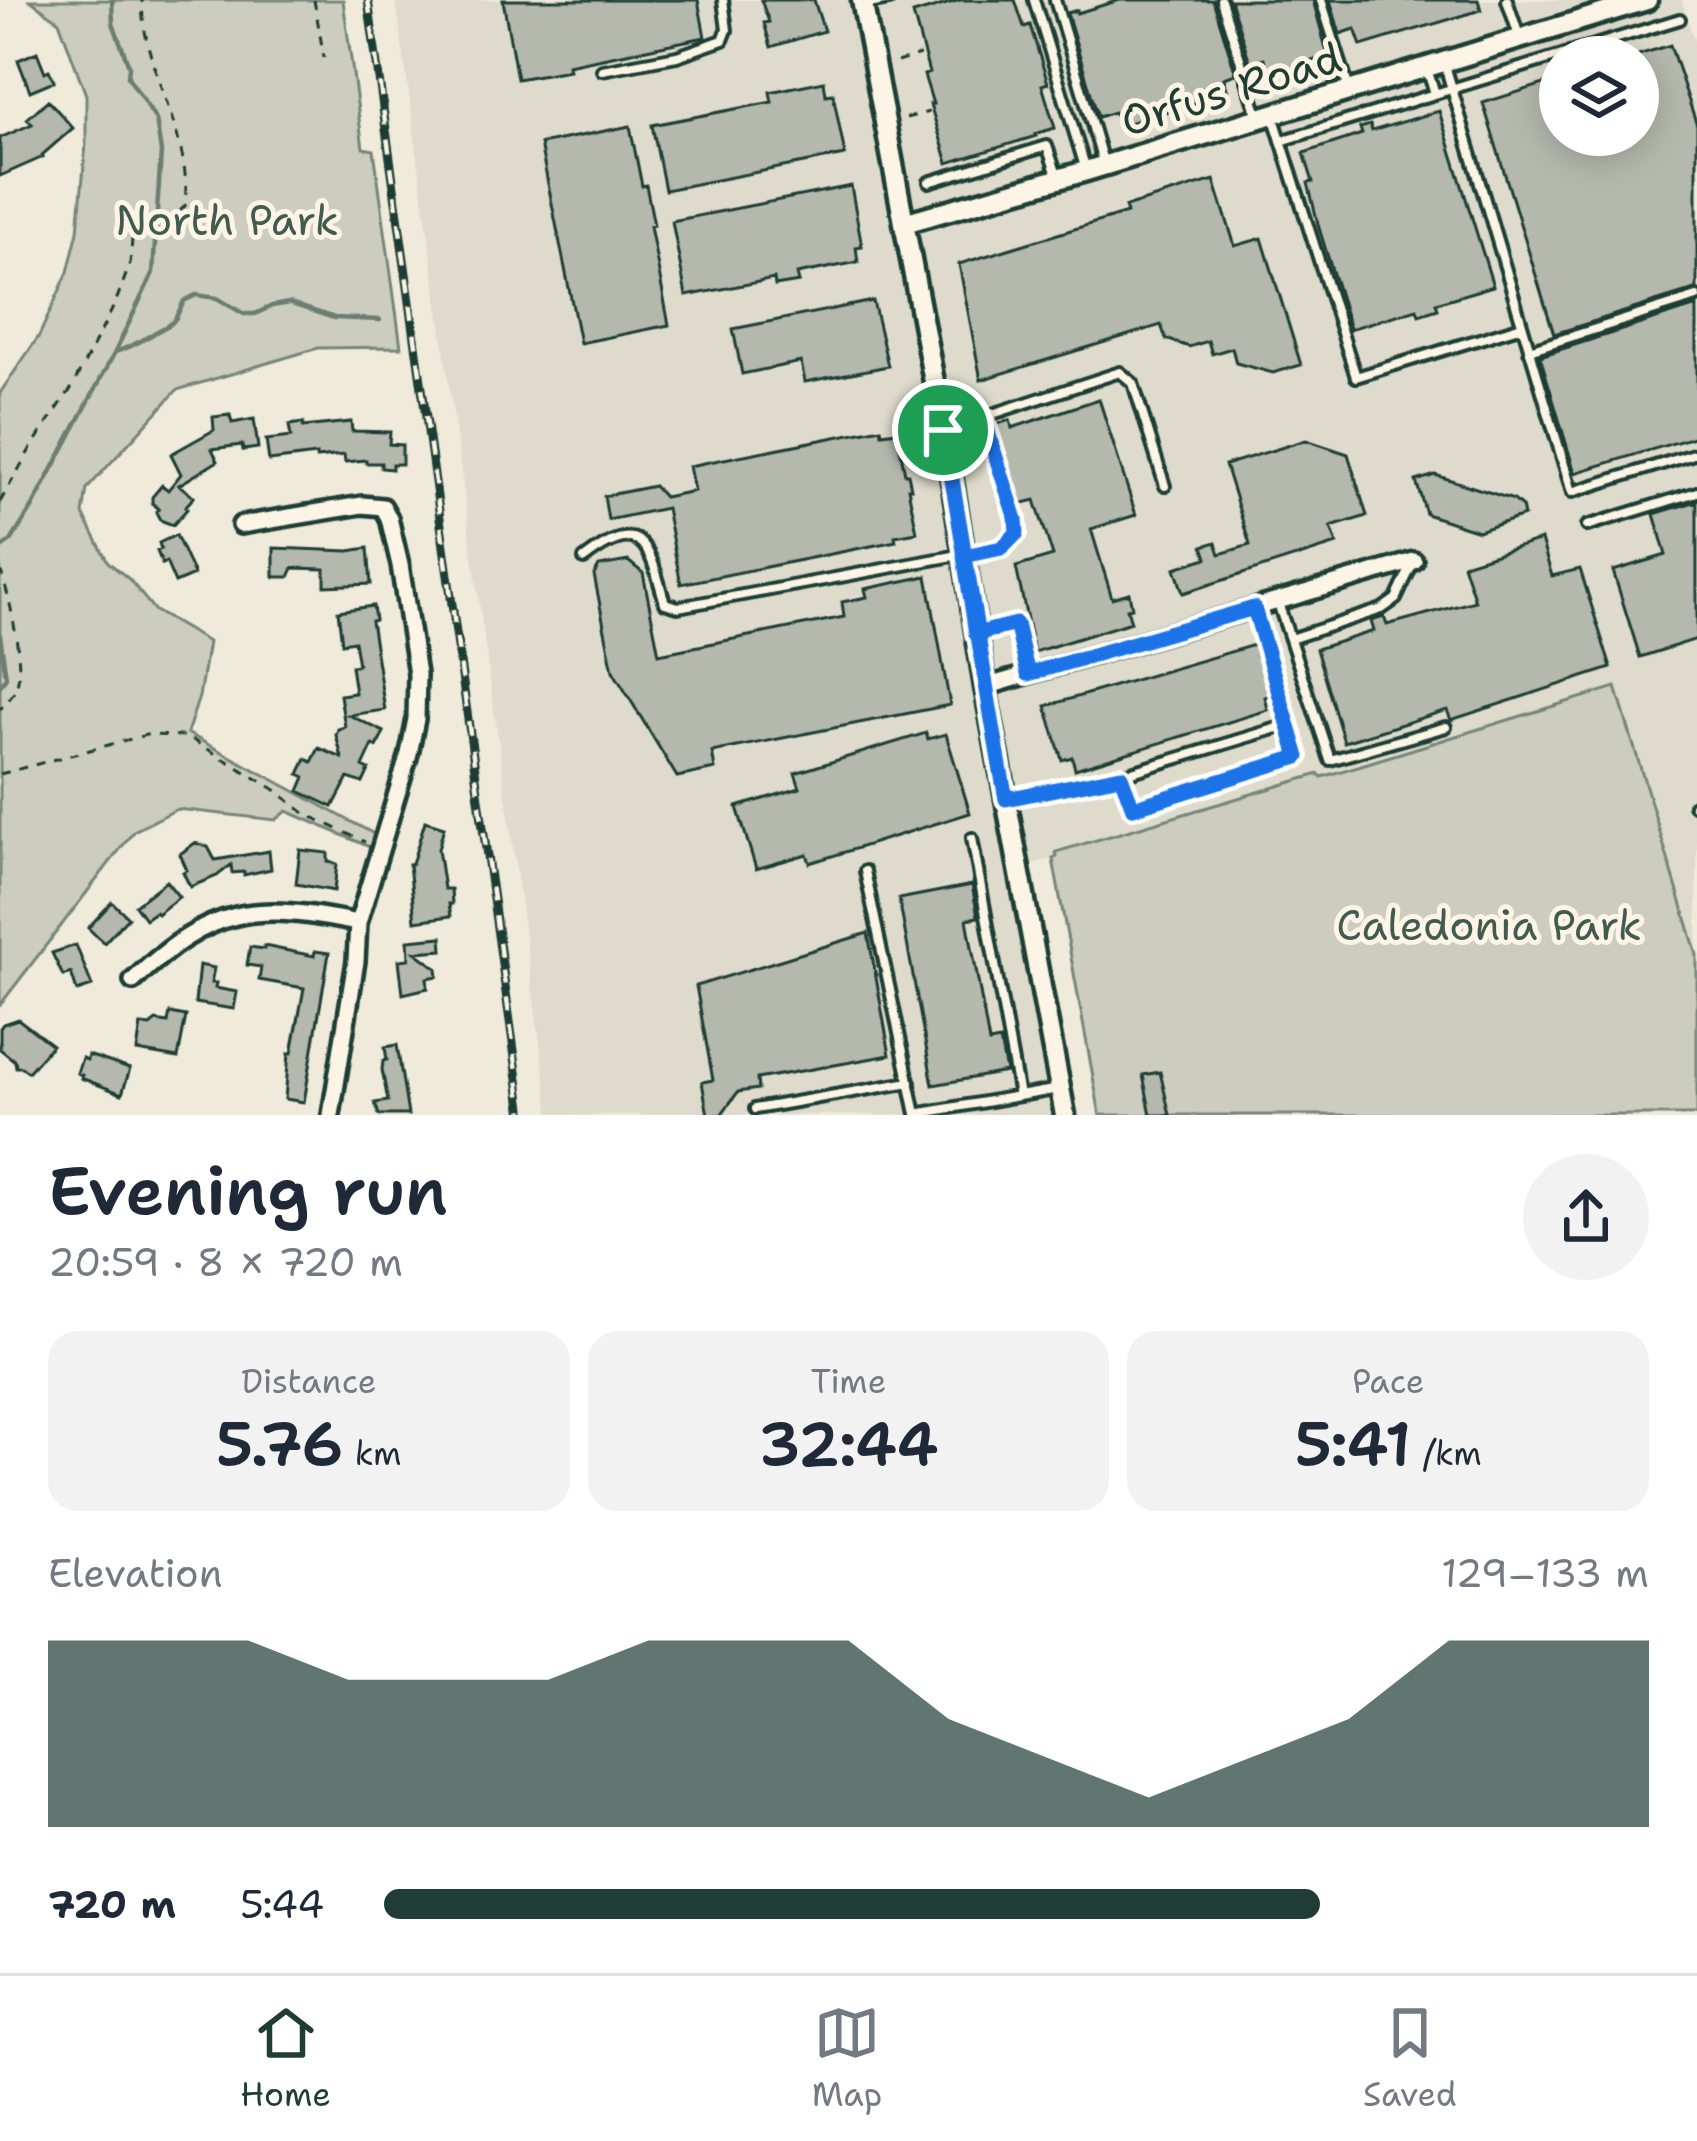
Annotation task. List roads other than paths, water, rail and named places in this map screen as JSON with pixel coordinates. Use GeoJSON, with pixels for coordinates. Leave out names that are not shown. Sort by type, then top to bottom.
{"type":"FeatureCollection","features":[{"type":"Feature","properties":{"kind":"street","name":"Orfus Road"},"geometry":{"type":"LineString","coordinates":[[904,223],[1520,39],[1608,6],[1643,1]]}},
{"type":"Feature","properties":{"kind":"street"},"geometry":{"type":"LineString","coordinates":[[862,2],[1065,1115]]}},
{"type":"Feature","properties":{"kind":"street"},"geometry":{"type":"LineString","coordinates":[[242,525],[362,505],[383,507],[400,566],[417,674],[409,754],[358,923],[331,1115]]}},
{"type":"Feature","properties":{"kind":"street"},"geometry":{"type":"LineString","coordinates":[[985,687],[1414,562]]}},
{"type":"Feature","properties":{"kind":"street"},"geometry":{"type":"LineString","coordinates":[[134,981],[188,935],[234,915],[294,912],[358,923]]}},
{"type":"Feature","properties":{"kind":"lane"},"geometry":{"type":"LineString","coordinates":[[602,70],[677,56],[723,40],[727,30],[723,0]]}},
{"type":"Feature","properties":{"kind":"lane"},"geometry":{"type":"LineString","coordinates":[[862,2],[889,0]]}},
{"type":"Feature","properties":{"kind":"lane"},"geometry":{"type":"LineString","coordinates":[[1034,0],[1095,168]]}},
{"type":"Feature","properties":{"kind":"lane"},"geometry":{"type":"LineString","coordinates":[[1055,0],[1095,168]]}},
{"type":"Feature","properties":{"kind":"lane"},"geometry":{"type":"LineString","coordinates":[[1221,0],[1266,116],[1282,141],[1356,377],[1522,326]]}},
{"type":"Feature","properties":{"kind":"lane"},"geometry":{"type":"LineString","coordinates":[[1321,0],[1350,91]]}},
{"type":"Feature","properties":{"kind":"lane"},"geometry":{"type":"LineString","coordinates":[[1507,0],[1520,39]]}},
{"type":"Feature","properties":{"kind":"lane"},"geometry":{"type":"LineString","coordinates":[[1643,1],[1647,29]]}},
{"type":"Feature","properties":{"kind":"lane"},"geometry":{"type":"LineString","coordinates":[[1624,36],[1680,19]]}},
{"type":"Feature","properties":{"kind":"lane"},"geometry":{"type":"LineString","coordinates":[[1561,26],[1564,36]]}},
{"type":"Feature","properties":{"kind":"lane"},"geometry":{"type":"LineString","coordinates":[[1484,50],[1492,76]]}},
{"type":"Feature","properties":{"kind":"lane"},"geometry":{"type":"LineString","coordinates":[[1282,141],[1539,62]]}},
{"type":"Feature","properties":{"kind":"lane"},"geometry":{"type":"LineString","coordinates":[[1435,64],[1452,88],[1572,492],[1697,453]]}},
{"type":"Feature","properties":{"kind":"lane"},"geometry":{"type":"LineString","coordinates":[[1435,64],[1435,94]]}},
{"type":"Feature","properties":{"kind":"lane"},"geometry":{"type":"LineString","coordinates":[[929,182],[1047,146],[1059,179]]}},
{"type":"Feature","properties":{"kind":"lane"},"geometry":{"type":"LineString","coordinates":[[1529,350],[1697,297]]}},
{"type":"Feature","properties":{"kind":"lane"},"geometry":{"type":"LineString","coordinates":[[943,430],[1120,372],[1133,383],[1165,485]]}},
{"type":"Feature","properties":{"kind":"lane"},"geometry":{"type":"LineString","coordinates":[[584,559],[603,544],[638,538],[649,548],[665,603],[678,607],[1002,548],[1017,533],[1016,519],[983,417]]}},
{"type":"Feature","properties":{"kind":"lane"},"geometry":{"type":"LineString","coordinates":[[1587,526],[1697,492]]}},
{"type":"Feature","properties":{"kind":"lane"},"geometry":{"type":"LineString","coordinates":[[1290,639],[1382,609],[1396,599],[1414,562]]}},
{"type":"Feature","properties":{"kind":"lane"},"geometry":{"type":"LineString","coordinates":[[1278,601],[1330,760],[1446,727]]}},
{"type":"Feature","properties":{"kind":"lane"},"geometry":{"type":"LineString","coordinates":[[1121,776],[1133,808],[1298,757],[1254,608]]}},
{"type":"Feature","properties":{"kind":"lane"},"geometry":{"type":"LineString","coordinates":[[976,634],[1016,624],[1028,674]]}},
{"type":"Feature","properties":{"kind":"lane"},"geometry":{"type":"LineString","coordinates":[[1006,799],[1121,776],[1288,725]]}},
{"type":"Feature","properties":{"kind":"lane"},"geometry":{"type":"LineString","coordinates":[[972,838],[1019,1096]]}},
{"type":"Feature","properties":{"kind":"lane"},"geometry":{"type":"LineString","coordinates":[[866,871],[916,1114],[1060,1089]]}},
{"type":"Feature","properties":{"kind":"lane"},"geometry":{"type":"LineString","coordinates":[[755,1109],[910,1082]]}},
{"type":"Feature","properties":{"kind":"waterway"},"geometry":{"type":"LineString","coordinates":[[0,549],[11,541],[32,508],[153,273],[161,152],[156,120],[128,77],[129,66],[113,23],[112,0]]}},
{"type":"Feature","properties":{"kind":"waterway"},"geometry":{"type":"LineString","coordinates":[[115,352],[171,324],[184,301],[196,295],[217,298],[244,314],[289,303],[334,318],[380,320]]}},
{"type":"Feature","properties":{"kind":"waterway"},"geometry":{"type":"LineString","coordinates":[[0,635],[6,677],[0,686]]}},
{"type":"Feature","properties":{"kind":"railway"},"geometry":{"type":"LineString","coordinates":[[368,0],[523,1115]]}},
{"type":"Feature","properties":{"kind":"park label","name":"North Park"},"geometry":{"type":"Point","coordinates":[227,220]}},
{"type":"Feature","properties":{"kind":"park label","name":"Caledonia Park"},"geometry":{"type":"Point","coordinates":[1489,925]}}]}
